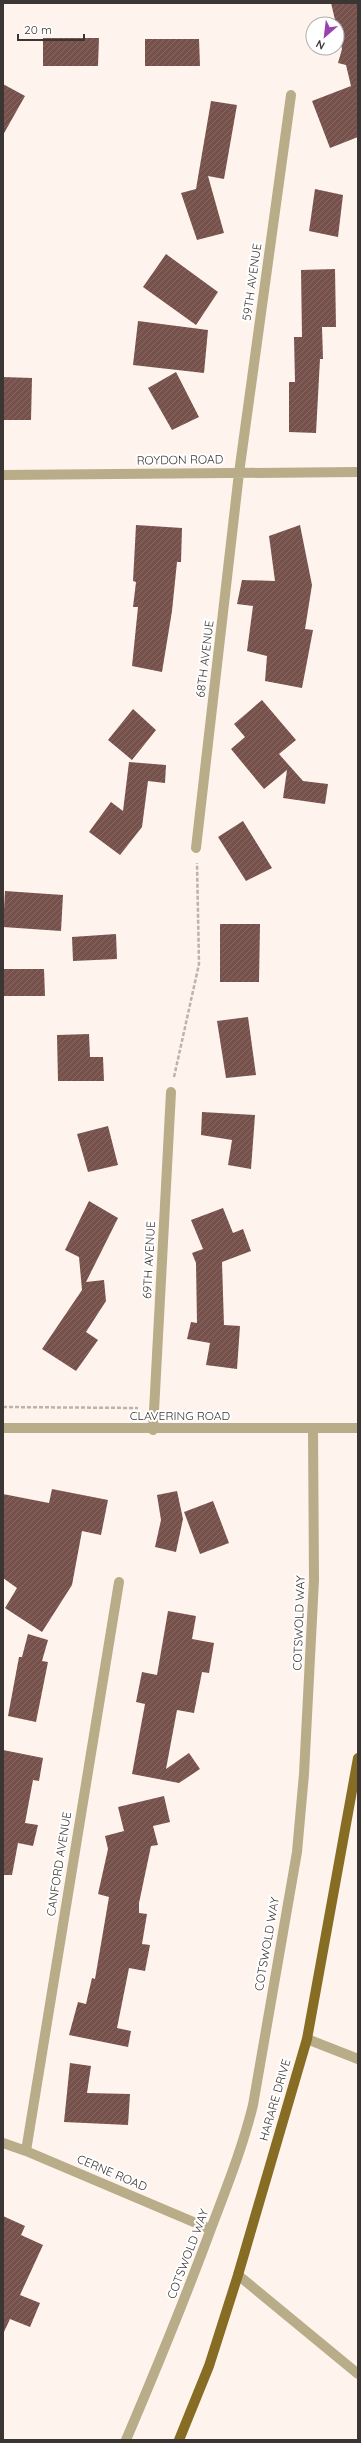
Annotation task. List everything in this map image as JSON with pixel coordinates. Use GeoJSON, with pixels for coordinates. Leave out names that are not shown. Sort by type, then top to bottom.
{"type":"FeatureCollection","features":[{"type":"Feature","properties":{"kind":"main road","name":"HARARE DRIVE"},"geometry":{"type":"LineString","coordinates":[[179,2440],[209,2366],[238,2275],[307,2039],[358,1758]]}},
{"type":"Feature","properties":{"kind":"street","name":"59TH AVENUE"},"geometry":{"type":"LineString","coordinates":[[239,472],[292,95]]}},
{"type":"Feature","properties":{"kind":"street","name":"68TH AVENUE"},"geometry":{"type":"LineString","coordinates":[[196,848],[239,472]]}},
{"type":"Feature","properties":{"kind":"street","name":"ROYDON ROAD"},"geometry":{"type":"LineString","coordinates":[[3,475],[358,472]]}},
{"type":"Feature","properties":{"kind":"street","name":"69TH AVENUE"},"geometry":{"type":"LineString","coordinates":[[153,1430],[171,1092]]}},
{"type":"Feature","properties":{"kind":"street","name":"CLAVERING ROAD"},"geometry":{"type":"LineString","coordinates":[[3,1428],[153,1430],[358,1428]]}},
{"type":"Feature","properties":{"kind":"street","name":"COTSWOLD WAY"},"geometry":{"type":"LineString","coordinates":[[126,2440],[168,2343],[243,2143],[253,2105],[297,1852],[307,1729],[313,1604],[313,1428]]}},
{"type":"Feature","properties":{"kind":"street","name":"CANFORD AVENUE"},"geometry":{"type":"LineString","coordinates":[[26,2151],[119,1582]]}},
{"type":"Feature","properties":{"kind":"street"},"geometry":{"type":"LineString","coordinates":[[307,2039],[358,2059]]}},
{"type":"Feature","properties":{"kind":"street","name":"CERNE ROAD"},"geometry":{"type":"LineString","coordinates":[[3,2143],[26,2151],[210,2229]]}},
{"type":"Feature","properties":{"kind":"street"},"geometry":{"type":"LineString","coordinates":[[238,2275],[358,2374]]}},
{"type":"Feature","properties":{"kind":"path"},"geometry":{"type":"LineString","coordinates":[[171,1092],[199,964],[199,879],[196,848]]}},
{"type":"Feature","properties":{"kind":"path"},"geometry":{"type":"LineString","coordinates":[[3,1407],[154,1408]]}},
{"type":"Feature","properties":{"kind":"building"},"geometry":{"type":"Polygon","coordinates":[[[331,3],[358,3],[358,137],[330,148],[312,101],[351,86],[346,65],[338,63],[340,56],[345,56],[345,16],[334,16],[331,3]]]}},
{"type":"Feature","properties":{"kind":"building"},"geometry":{"type":"Polygon","coordinates":[[[43,38],[99,38],[98,66],[43,66],[43,38]]]}},
{"type":"Feature","properties":{"kind":"building"},"geometry":{"type":"Polygon","coordinates":[[[145,39],[199,39],[200,66],[145,66],[145,39]]]}},
{"type":"Feature","properties":{"kind":"building"},"geometry":{"type":"Polygon","coordinates":[[[3,84],[25,96],[3,135],[3,84]]]}},
{"type":"Feature","properties":{"kind":"building"},"geometry":{"type":"Polygon","coordinates":[[[211,101],[237,105],[224,179],[208,176],[224,233],[197,240],[181,193],[196,189],[211,101]]]}},
{"type":"Feature","properties":{"kind":"building"},"geometry":{"type":"Polygon","coordinates":[[[315,189],[343,195],[338,237],[309,231],[315,189]]]}},
{"type":"Feature","properties":{"kind":"building"},"geometry":{"type":"Polygon","coordinates":[[[166,254],[218,292],[196,325],[143,287],[166,254]]]}},
{"type":"Feature","properties":{"kind":"building"},"geometry":{"type":"Polygon","coordinates":[[[335,269],[336,327],[322,327],[323,359],[320,359],[316,433],[289,432],[289,382],[295,382],[294,337],[302,337],[301,270],[335,269]]]}},
{"type":"Feature","properties":{"kind":"building"},"geometry":{"type":"Polygon","coordinates":[[[138,321],[208,330],[204,373],[133,365],[138,321]]]}},
{"type":"Feature","properties":{"kind":"building"},"geometry":{"type":"Polygon","coordinates":[[[176,372],[199,417],[172,430],[148,388],[176,372]]]}},
{"type":"Feature","properties":{"kind":"building"},"geometry":{"type":"Polygon","coordinates":[[[3,377],[32,378],[31,420],[3,420],[3,377]]]}},
{"type":"Feature","properties":{"kind":"building"},"geometry":{"type":"Polygon","coordinates":[[[136,525],[182,528],[181,562],[177,562],[172,611],[162,672],[132,666],[138,607],[133,607],[136,582],[133,581],[136,525]]]}},
{"type":"Feature","properties":{"kind":"building"},"geometry":{"type":"Polygon","coordinates":[[[300,525],[312,585],[305,629],[313,630],[302,688],[265,681],[267,656],[247,651],[253,606],[237,604],[242,580],[275,581],[269,536],[300,525]]]}},
{"type":"Feature","properties":{"kind":"building"},"geometry":{"type":"Polygon","coordinates":[[[262,700],[296,740],[279,754],[303,781],[328,784],[325,804],[283,798],[287,770],[264,789],[231,749],[245,737],[234,724],[262,700]]]}},
{"type":"Feature","properties":{"kind":"building"},"geometry":{"type":"Polygon","coordinates":[[[133,709],[156,730],[132,760],[108,740],[133,709]]]}},
{"type":"Feature","properties":{"kind":"building"},"geometry":{"type":"Polygon","coordinates":[[[129,762],[166,765],[165,783],[148,781],[142,827],[120,855],[89,832],[111,802],[123,811],[129,762]]]}},
{"type":"Feature","properties":{"kind":"building"},"geometry":{"type":"Polygon","coordinates":[[[243,821],[272,868],[246,881],[218,837],[243,821]]]}},
{"type":"Feature","properties":{"kind":"building"},"geometry":{"type":"Polygon","coordinates":[[[5,891],[63,895],[61,931],[3,927],[5,891]]]}},
{"type":"Feature","properties":{"kind":"building"},"geometry":{"type":"Polygon","coordinates":[[[220,924],[260,924],[259,982],[220,982],[220,924]]]}},
{"type":"Feature","properties":{"kind":"building"},"geometry":{"type":"Polygon","coordinates":[[[116,934],[117,959],[73,961],[72,937],[116,934]]]}},
{"type":"Feature","properties":{"kind":"building"},"geometry":{"type":"Polygon","coordinates":[[[3,969],[44,969],[45,996],[3,996],[3,969]]]}},
{"type":"Feature","properties":{"kind":"building"},"geometry":{"type":"Polygon","coordinates":[[[248,1017],[256,1075],[226,1078],[217,1021],[248,1017]]]}},
{"type":"Feature","properties":{"kind":"building"},"geometry":{"type":"Polygon","coordinates":[[[89,1034],[90,1057],[103,1057],[104,1081],[58,1081],[57,1035],[89,1034]]]}},
{"type":"Feature","properties":{"kind":"building"},"geometry":{"type":"Polygon","coordinates":[[[202,1112],[255,1115],[251,1169],[228,1165],[232,1140],[201,1135],[202,1112]]]}},
{"type":"Feature","properties":{"kind":"building"},"geometry":{"type":"Polygon","coordinates":[[[108,1126],[118,1165],[88,1172],[77,1134],[108,1126]]]}},
{"type":"Feature","properties":{"kind":"building"},"geometry":{"type":"Polygon","coordinates":[[[89,1201],[118,1218],[86,1282],[104,1280],[106,1301],[86,1332],[98,1340],[76,1371],[42,1349],[82,1290],[79,1257],[65,1250],[89,1201]]]}},
{"type":"Feature","properties":{"kind":"building"},"geometry":{"type":"Polygon","coordinates":[[[223,1208],[233,1233],[243,1229],[251,1251],[222,1262],[224,1325],[240,1326],[237,1369],[206,1365],[210,1343],[187,1339],[191,1322],[197,1323],[196,1263],[192,1253],[203,1249],[191,1220],[223,1208]]]}},
{"type":"Feature","properties":{"kind":"building"},"geometry":{"type":"Polygon","coordinates":[[[52,1489],[108,1500],[101,1535],[82,1531],[72,1585],[42,1632],[5,1608],[17,1588],[3,1578],[3,1494],[49,1503],[52,1489]]]}},
{"type":"Feature","properties":{"kind":"building"},"geometry":{"type":"Polygon","coordinates":[[[177,1491],[183,1519],[176,1552],[155,1547],[161,1520],[157,1495],[177,1491]]]}},
{"type":"Feature","properties":{"kind":"building"},"geometry":{"type":"Polygon","coordinates":[[[213,1501],[229,1543],[200,1554],[184,1512],[213,1501]]]}},
{"type":"Feature","properties":{"kind":"building"},"geometry":{"type":"Polygon","coordinates":[[[168,1611],[196,1616],[192,1639],[214,1643],[209,1673],[202,1672],[194,1713],[177,1710],[166,1769],[189,1753],[200,1769],[179,1783],[132,1774],[145,1704],[136,1702],[142,1672],[157,1675],[168,1611]]]}},
{"type":"Feature","properties":{"kind":"building"},"geometry":{"type":"Polygon","coordinates":[[[28,1634],[48,1640],[42,1661],[48,1662],[36,1722],[8,1716],[19,1657],[22,1657],[28,1634]]]}},
{"type":"Feature","properties":{"kind":"building"},"geometry":{"type":"Polygon","coordinates":[[[3,1750],[43,1758],[39,1781],[33,1780],[25,1823],[38,1825],[33,1846],[18,1843],[12,1875],[3,1875],[3,1750]]]}},
{"type":"Feature","properties":{"kind":"building"},"geometry":{"type":"Polygon","coordinates":[[[164,1796],[170,1822],[153,1826],[158,1845],[151,1846],[139,1903],[139,1913],[147,1914],[142,1944],[150,1945],[145,1971],[129,1968],[117,2028],[131,2031],[128,2047],[69,2035],[78,2002],[86,2004],[92,1978],[95,1979],[109,1897],[98,1894],[108,1849],[105,1836],[124,1831],[118,1807],[164,1796]]]}},
{"type":"Feature","properties":{"kind":"building"},"geometry":{"type":"Polygon","coordinates":[[[70,2063],[91,2066],[87,2093],[130,2094],[128,2125],[64,2122],[70,2063]]]}},
{"type":"Feature","properties":{"kind":"building"},"geometry":{"type":"Polygon","coordinates":[[[3,2216],[25,2226],[21,2235],[43,2245],[20,2295],[40,2303],[30,2327],[10,2319],[3,2334],[3,2216]]]}}]}
